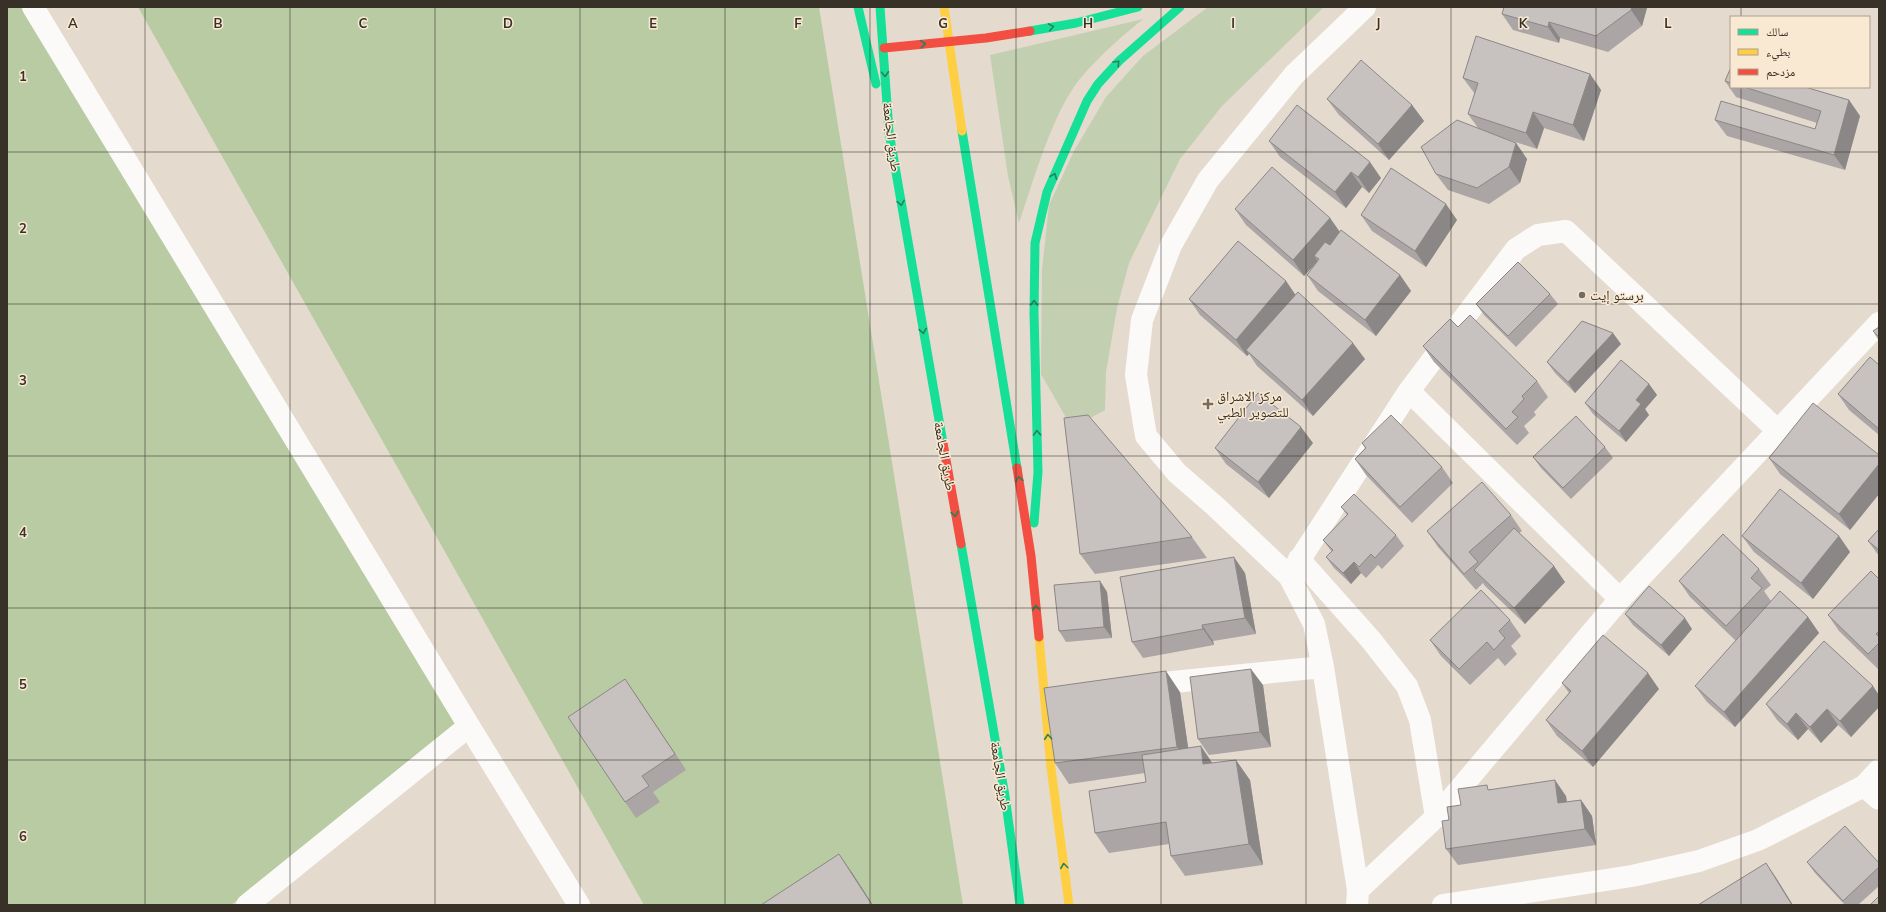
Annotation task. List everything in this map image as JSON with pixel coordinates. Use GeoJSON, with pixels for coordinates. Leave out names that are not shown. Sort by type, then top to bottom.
{"type":"FeatureCollection","features":[{"type":"Feature","properties":{"kind":"highway"},"geometry":{"type":"LineString","coordinates":[[858,7],[889,132]]}},
{"type":"Feature","properties":{"kind":"highway","name":"طريق الجامعة"},"geometry":{"type":"LineString","coordinates":[[880,7],[889,132],[1005,796],[1020,905]]}},
{"type":"Feature","properties":{"kind":"highway"},"geometry":{"type":"LineString","coordinates":[[944,7],[948,42],[1031,556],[1051,768],[1069,905]]}},
{"type":"Feature","properties":{"kind":"highway"},"geometry":{"type":"LineString","coordinates":[[884,48],[986,38],[1076,23],[1138,7]]}},
{"type":"Feature","properties":{"kind":"highway"},"geometry":{"type":"LineString","coordinates":[[1031,556],[1038,472],[1034,314],[1035,243],[1047,192],[1087,101],[1098,84],[1119,61],[1180,7]]}},
{"type":"Feature","properties":{"kind":"street"},"geometry":{"type":"LineString","coordinates":[[33,7],[468,726],[580,905]]}},
{"type":"Feature","properties":{"kind":"street"},"geometry":{"type":"LineString","coordinates":[[1365,7],[1294,75],[1208,180],[1171,245],[1142,320],[1136,375],[1146,436],[1177,474],[1215,506],[1294,567],[1371,640],[1407,686],[1420,720],[1436,817]]}},
{"type":"Feature","properties":{"kind":"street"},"geometry":{"type":"LineString","coordinates":[[1294,567],[1409,392],[1516,249],[1538,235],[1566,231],[1777,430]]}},
{"type":"Feature","properties":{"kind":"street"},"geometry":{"type":"LineString","coordinates":[[1358,897],[1436,817],[1620,599],[1879,323]]}},
{"type":"Feature","properties":{"kind":"street"},"geometry":{"type":"LineString","coordinates":[[1409,392],[1620,599]]}},
{"type":"Feature","properties":{"kind":"street"},"geometry":{"type":"LineString","coordinates":[[1294,567],[1314,624],[1323,667],[1358,897]]}},
{"type":"Feature","properties":{"kind":"street"},"geometry":{"type":"LineString","coordinates":[[1122,688],[1323,667]]}},
{"type":"Feature","properties":{"kind":"street"},"geometry":{"type":"LineString","coordinates":[[1044,696],[1068,693]]}},
{"type":"Feature","properties":{"kind":"street"},"geometry":{"type":"LineString","coordinates":[[247,905],[468,726]]}},
{"type":"Feature","properties":{"kind":"street"},"geometry":{"type":"LineString","coordinates":[[1443,905],[1632,876],[1699,861],[1758,840],[1871,793],[1879,770]]}},
{"type":"Feature","properties":{"kind":"green space"},"geometry":{"type":"Polygon","coordinates":[[[7,7],[33,7],[469,726],[231,905],[7,905],[7,7]]]}},
{"type":"Feature","properties":{"kind":"green space"},"geometry":{"type":"Polygon","coordinates":[[[138,7],[819,7],[963,905],[644,905],[138,7]]]}},
{"type":"Feature","properties":{"kind":"green space"},"geometry":{"type":"Polygon","coordinates":[[[1208,7],[1324,7],[1222,106],[1180,159],[1129,263],[1117,308],[1106,372],[1105,410],[1072,428],[1041,374],[1042,270],[1049,205],[1074,151],[1106,97],[1143,56],[1208,7]]]}},
{"type":"Feature","properties":{"kind":"green space"},"geometry":{"type":"Polygon","coordinates":[[[1143,19],[1094,63],[1069,94],[1044,149],[1019,223],[1008,176],[990,55],[1143,19]]]}},
{"type":"Feature","properties":{"kind":"building"},"geometry":{"type":"Polygon","coordinates":[[[1504,7],[1632,7],[1631,10],[1596,36],[1549,22],[1548,27],[1502,14],[1504,7]]]}},
{"type":"Feature","properties":{"kind":"building"},"geometry":{"type":"Polygon","coordinates":[[[1476,36],[1590,74],[1573,125],[1533,112],[1526,133],[1468,114],[1478,83],[1463,78],[1476,36]]]}},
{"type":"Feature","properties":{"kind":"building"},"geometry":{"type":"Polygon","coordinates":[[[1361,60],[1412,105],[1378,144],[1327,99],[1361,60]]]}},
{"type":"Feature","properties":{"kind":"building"},"geometry":{"type":"Polygon","coordinates":[[[1730,69],[1730,83],[1725,81],[1730,69]]]}},
{"type":"Feature","properties":{"kind":"building"},"geometry":{"type":"Polygon","coordinates":[[[1747,88],[1808,88],[1849,100],[1834,155],[1715,120],[1721,101],[1815,129],[1821,111],[1747,88]]]}},
{"type":"Feature","properties":{"kind":"building"},"geometry":{"type":"Polygon","coordinates":[[[1297,105],[1370,162],[1358,177],[1351,172],[1335,192],[1269,141],[1297,105]]]}},
{"type":"Feature","properties":{"kind":"building"},"geometry":{"type":"Polygon","coordinates":[[[1457,120],[1516,143],[1509,167],[1477,188],[1436,174],[1421,147],[1457,120]]]}},
{"type":"Feature","properties":{"kind":"building"},"geometry":{"type":"Polygon","coordinates":[[[1272,167],[1330,218],[1293,260],[1235,209],[1272,167]]]}},
{"type":"Feature","properties":{"kind":"building"},"geometry":{"type":"Polygon","coordinates":[[[1391,168],[1446,204],[1415,251],[1361,215],[1391,168]]]}},
{"type":"Feature","properties":{"kind":"building"},"geometry":{"type":"Polygon","coordinates":[[[1341,230],[1400,275],[1365,320],[1307,275],[1319,259],[1314,256],[1325,242],[1330,245],[1341,230]]]}},
{"type":"Feature","properties":{"kind":"building"},"geometry":{"type":"Polygon","coordinates":[[[1238,241],[1286,281],[1236,340],[1189,299],[1238,241]]]}},
{"type":"Feature","properties":{"kind":"building"},"geometry":{"type":"Polygon","coordinates":[[[1518,262],[1550,294],[1508,336],[1476,304],[1518,262]]]}},
{"type":"Feature","properties":{"kind":"building"},"geometry":{"type":"Polygon","coordinates":[[[1298,292],[1353,343],[1302,400],[1246,350],[1298,292]]]}},
{"type":"Feature","properties":{"kind":"building"},"geometry":{"type":"Polygon","coordinates":[[[1470,315],[1537,381],[1522,396],[1524,399],[1512,412],[1518,417],[1506,429],[1423,346],[1450,319],[1458,327],[1470,315]]]}},
{"type":"Feature","properties":{"kind":"building"},"geometry":{"type":"Polygon","coordinates":[[[1582,321],[1613,333],[1568,382],[1547,362],[1582,321]]]}},
{"type":"Feature","properties":{"kind":"building"},"geometry":{"type":"Polygon","coordinates":[[[1879,327],[1879,337],[1873,331],[1879,327]]]}},
{"type":"Feature","properties":{"kind":"building"},"geometry":{"type":"Polygon","coordinates":[[[1870,357],[1879,365],[1879,429],[1838,394],[1870,357]]]}},
{"type":"Feature","properties":{"kind":"building"},"geometry":{"type":"Polygon","coordinates":[[[1621,360],[1649,384],[1636,400],[1641,404],[1619,431],[1585,403],[1621,360]]]}},
{"type":"Feature","properties":{"kind":"building"},"geometry":{"type":"Polygon","coordinates":[[[1258,393],[1301,427],[1258,482],[1215,448],[1258,393]]]}},
{"type":"Feature","properties":{"kind":"building"},"geometry":{"type":"Polygon","coordinates":[[[1813,403],[1879,455],[1879,464],[1839,514],[1769,458],[1813,403]]]}},
{"type":"Feature","properties":{"kind":"building"},"geometry":{"type":"Polygon","coordinates":[[[1088,415],[1192,537],[1080,554],[1064,418],[1088,415]]]}},
{"type":"Feature","properties":{"kind":"building"},"geometry":{"type":"Polygon","coordinates":[[[1391,415],[1442,467],[1400,507],[1355,459],[1366,448],[1362,443],[1391,415]]]}},
{"type":"Feature","properties":{"kind":"building"},"geometry":{"type":"Polygon","coordinates":[[[1576,416],[1605,447],[1563,488],[1533,457],[1576,416]]]}},
{"type":"Feature","properties":{"kind":"building"},"geometry":{"type":"Polygon","coordinates":[[[1482,482],[1511,515],[1469,552],[1478,562],[1464,574],[1427,531],[1482,482]]]}},
{"type":"Feature","properties":{"kind":"building"},"geometry":{"type":"Polygon","coordinates":[[[1780,489],[1839,536],[1801,583],[1742,536],[1780,489]]]}},
{"type":"Feature","properties":{"kind":"building"},"geometry":{"type":"Polygon","coordinates":[[[1354,494],[1396,535],[1375,558],[1371,554],[1359,567],[1354,562],[1343,573],[1326,557],[1333,550],[1323,540],[1348,514],[1341,507],[1354,494]]]}},
{"type":"Feature","properties":{"kind":"building"},"geometry":{"type":"Polygon","coordinates":[[[1514,528],[1554,566],[1514,608],[1474,570],[1514,528]]]}},
{"type":"Feature","properties":{"kind":"building"},"geometry":{"type":"Polygon","coordinates":[[[1879,529],[1879,550],[1868,541],[1879,529]]]}},
{"type":"Feature","properties":{"kind":"building"},"geometry":{"type":"Polygon","coordinates":[[[1723,534],[1759,569],[1751,578],[1762,588],[1726,626],[1679,581],[1723,534]]]}},
{"type":"Feature","properties":{"kind":"building"},"geometry":{"type":"Polygon","coordinates":[[[1234,557],[1245,618],[1202,625],[1203,629],[1132,642],[1120,577],[1234,557]]]}},
{"type":"Feature","properties":{"kind":"building"},"geometry":{"type":"Polygon","coordinates":[[[1871,571],[1879,579],[1879,631],[1876,634],[1879,637],[1879,643],[1868,654],[1828,615],[1871,571]]]}},
{"type":"Feature","properties":{"kind":"building"},"geometry":{"type":"Polygon","coordinates":[[[1100,581],[1104,627],[1059,631],[1054,585],[1100,581]]]}},
{"type":"Feature","properties":{"kind":"building"},"geometry":{"type":"Polygon","coordinates":[[[1649,586],[1685,618],[1661,645],[1625,614],[1649,586]]]}},
{"type":"Feature","properties":{"kind":"building"},"geometry":{"type":"Polygon","coordinates":[[[1481,590],[1510,620],[1499,631],[1505,638],[1494,650],[1487,642],[1459,669],[1430,640],[1481,590]]]}},
{"type":"Feature","properties":{"kind":"building"},"geometry":{"type":"Polygon","coordinates":[[[1780,591],[1808,617],[1724,712],[1695,686],[1780,591]]]}},
{"type":"Feature","properties":{"kind":"building"},"geometry":{"type":"Polygon","coordinates":[[[1603,635],[1648,673],[1582,751],[1546,720],[1571,691],[1562,683],[1603,635]]]}},
{"type":"Feature","properties":{"kind":"building"},"geometry":{"type":"Polygon","coordinates":[[[1824,641],[1873,686],[1840,721],[1827,709],[1810,727],[1796,713],[1787,724],[1766,704],[1824,641]]]}},
{"type":"Feature","properties":{"kind":"building"},"geometry":{"type":"Polygon","coordinates":[[[1251,669],[1260,732],[1198,739],[1190,677],[1251,669]]]}},
{"type":"Feature","properties":{"kind":"building"},"geometry":{"type":"Polygon","coordinates":[[[1166,671],[1177,747],[1055,763],[1044,688],[1166,671]]]}},
{"type":"Feature","properties":{"kind":"building"},"geometry":{"type":"Polygon","coordinates":[[[625,679],[675,754],[642,776],[649,786],[625,802],[568,717],[625,679]]]}},
{"type":"Feature","properties":{"kind":"building"},"geometry":{"type":"Polygon","coordinates":[[[1201,746],[1203,764],[1236,760],[1249,844],[1171,856],[1166,822],[1095,833],[1089,791],[1146,782],[1142,755],[1201,746]]]}},
{"type":"Feature","properties":{"kind":"building"},"geometry":{"type":"Polygon","coordinates":[[[1555,780],[1558,803],[1581,800],[1585,829],[1446,849],[1442,821],[1449,820],[1447,807],[1461,805],[1458,789],[1487,785],[1488,790],[1555,780]]]}},
{"type":"Feature","properties":{"kind":"building"},"geometry":{"type":"Polygon","coordinates":[[[1845,826],[1879,863],[1879,867],[1843,901],[1807,862],[1845,826]]]}},
{"type":"Feature","properties":{"kind":"building"},"geometry":{"type":"Polygon","coordinates":[[[839,854],[872,905],[761,905],[839,854]]]}},
{"type":"Feature","properties":{"kind":"building"},"geometry":{"type":"Polygon","coordinates":[[[1766,863],[1792,905],[1698,905],[1766,863]]]}},
{"type":"Feature","properties":{"kind":"building"},"geometry":{"type":"Polygon","coordinates":[[[1879,896],[1879,905],[1870,905],[1879,896]]]}},
{"type":"Feature","properties":{"kind":"traffic: fast"},"geometry":{"type":"LineString","coordinates":[[858,7],[876,84]]}},
{"type":"Feature","properties":{"kind":"traffic: fast"},"geometry":{"type":"LineString","coordinates":[[880,7],[889,132],[943,443]]}},
{"type":"Feature","properties":{"kind":"traffic: fast"},"geometry":{"type":"LineString","coordinates":[[1030,31],[1076,23],[1138,7]]}},
{"type":"Feature","properties":{"kind":"traffic: fast"},"geometry":{"type":"LineString","coordinates":[[1034,523],[1038,472],[1034,313],[1035,243],[1047,192],[1087,101],[1098,84],[1119,61],[1180,7]]}},
{"type":"Feature","properties":{"kind":"traffic: fast"},"geometry":{"type":"LineString","coordinates":[[962,131],[1017,468]]}},
{"type":"Feature","properties":{"kind":"traffic: fast"},"geometry":{"type":"LineString","coordinates":[[961,544],[1005,796],[1020,905]]}},
{"type":"Feature","properties":{"kind":"traffic: slow"},"geometry":{"type":"LineString","coordinates":[[944,7],[962,131]]}},
{"type":"Feature","properties":{"kind":"traffic: slow"},"geometry":{"type":"LineString","coordinates":[[1039,637],[1051,768],[1069,905]]}},
{"type":"Feature","properties":{"kind":"traffic: jam"},"geometry":{"type":"LineString","coordinates":[[884,48],[986,38],[1030,31]]}},
{"type":"Feature","properties":{"kind":"traffic: jam"},"geometry":{"type":"LineString","coordinates":[[943,443],[961,544]]}},
{"type":"Feature","properties":{"kind":"traffic: jam"},"geometry":{"type":"LineString","coordinates":[[1017,468],[1031,556],[1039,637]]}},
{"type":"Feature","properties":{"kind":"place","name":"برستو إيت"},"geometry":{"type":"Point","coordinates":[1582,295]}},
{"type":"Feature","properties":{"kind":"place","name":"مركز الاشراق للتصوير الطبي"},"geometry":{"type":"Point","coordinates":[1208,404]}}]}
